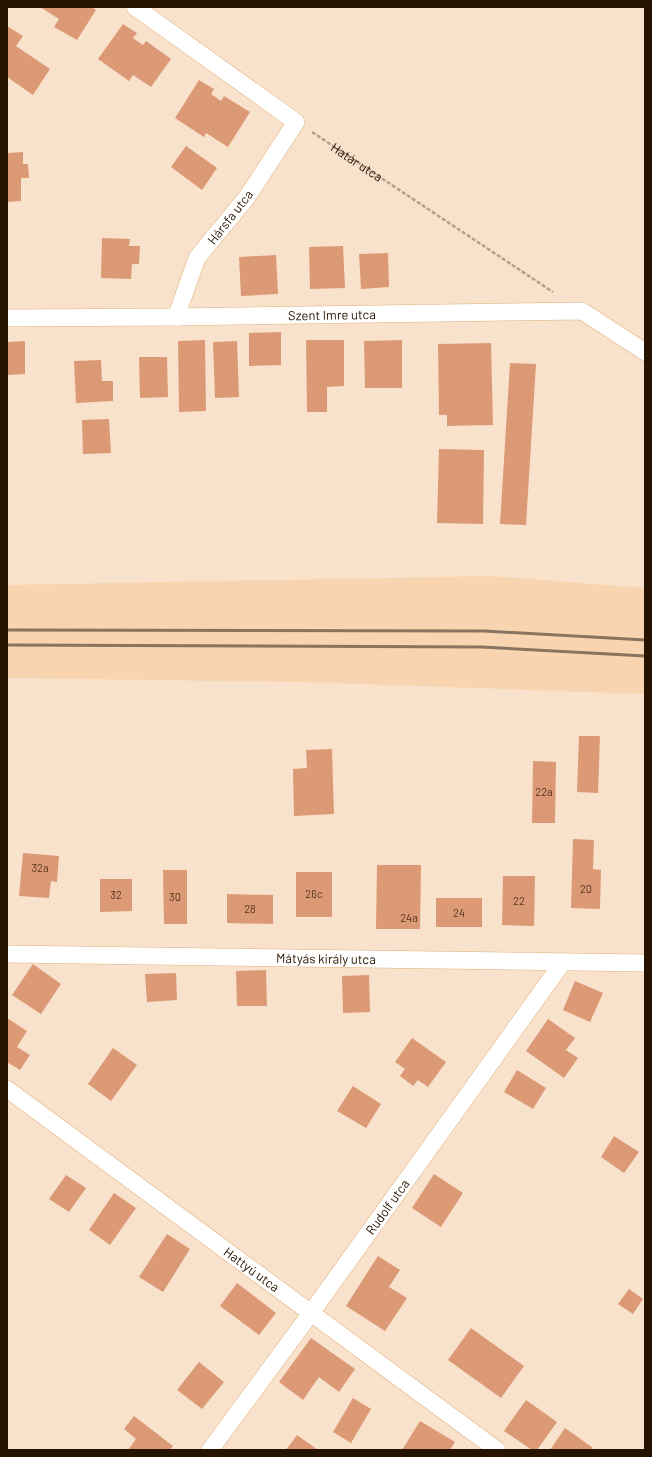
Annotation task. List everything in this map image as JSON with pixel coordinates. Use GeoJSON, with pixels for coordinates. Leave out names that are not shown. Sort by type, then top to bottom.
{"type":"FeatureCollection","features":[{"type":"Feature","properties":{"kind":"street"},"geometry":{"type":"LineString","coordinates":[[146,10],[296,122]]}},
{"type":"Feature","properties":{"kind":"street","name":"Hársfa utca"},"geometry":{"type":"LineString","coordinates":[[176,317],[197,258],[246,197],[296,122]]}},
{"type":"Feature","properties":{"kind":"street","name":"Szent Imre utca"},"geometry":{"type":"LineString","coordinates":[[7,318],[582,311],[645,352]]}},
{"type":"Feature","properties":{"kind":"street","name":"Mátyás király utca"},"geometry":{"type":"LineString","coordinates":[[10,958],[645,963]]}},
{"type":"Feature","properties":{"kind":"street","name":"Rudolf utca"},"geometry":{"type":"LineString","coordinates":[[210,1450],[311,1313],[563,962]]}},
{"type":"Feature","properties":{"kind":"street","name":"Hattyú utca"},"geometry":{"type":"LineString","coordinates":[[7,1089],[497,1450]]}},
{"type":"Feature","properties":{"kind":"path","name":"Határ utca"},"geometry":{"type":"LineString","coordinates":[[296,122],[556,293]]}},
{"type":"Feature","properties":{"kind":"shaded area"},"geometry":{"type":"Polygon","coordinates":[[[491,576],[645,588],[645,694],[302,682],[7,678],[7,585],[491,576]]]}},
{"type":"Feature","properties":{"kind":"building"},"geometry":{"type":"Polygon","coordinates":[[[40,7],[92,7],[96,10],[77,40],[54,27],[59,19],[40,7]]]}},
{"type":"Feature","properties":{"kind":"building"},"geometry":{"type":"Polygon","coordinates":[[[123,24],[137,33],[133,38],[143,45],[146,41],[171,59],[151,87],[133,75],[129,81],[98,59],[123,24]]]}},
{"type":"Feature","properties":{"kind":"building"},"geometry":{"type":"Polygon","coordinates":[[[7,26],[23,36],[16,46],[50,69],[33,95],[7,77],[7,26]]]}},
{"type":"Feature","properties":{"kind":"building"},"geometry":{"type":"Polygon","coordinates":[[[199,80],[214,89],[211,94],[221,101],[224,96],[250,112],[228,147],[206,133],[204,137],[175,118],[199,80]]]}},
{"type":"Feature","properties":{"kind":"building"},"geometry":{"type":"Polygon","coordinates":[[[186,146],[217,168],[202,190],[171,167],[186,146]]]}},
{"type":"Feature","properties":{"kind":"building"},"geometry":{"type":"Polygon","coordinates":[[[23,152],[23,164],[28,164],[29,178],[21,178],[21,201],[7,202],[7,153],[23,152]]]}},
{"type":"Feature","properties":{"kind":"building"},"geometry":{"type":"Polygon","coordinates":[[[102,238],[130,239],[129,246],[140,246],[139,264],[132,264],[131,279],[101,278],[102,238]]]}},
{"type":"Feature","properties":{"kind":"building"},"geometry":{"type":"Polygon","coordinates":[[[343,246],[345,288],[310,289],[309,247],[343,246]]]}},
{"type":"Feature","properties":{"kind":"building"},"geometry":{"type":"Polygon","coordinates":[[[388,253],[389,287],[361,289],[359,254],[388,253]]]}},
{"type":"Feature","properties":{"kind":"building"},"geometry":{"type":"Polygon","coordinates":[[[276,255],[278,294],[241,296],[239,257],[276,255]]]}},
{"type":"Feature","properties":{"kind":"building"},"geometry":{"type":"Polygon","coordinates":[[[281,332],[281,365],[249,366],[249,333],[281,332]]]}},
{"type":"Feature","properties":{"kind":"building"},"geometry":{"type":"Polygon","coordinates":[[[205,340],[206,411],[179,412],[178,341],[205,340]]]}},
{"type":"Feature","properties":{"kind":"building"},"geometry":{"type":"Polygon","coordinates":[[[306,340],[344,340],[344,386],[327,387],[327,412],[307,412],[306,340]]]}},
{"type":"Feature","properties":{"kind":"building"},"geometry":{"type":"Polygon","coordinates":[[[402,340],[402,388],[365,388],[364,341],[402,340]]]}},
{"type":"Feature","properties":{"kind":"building"},"geometry":{"type":"Polygon","coordinates":[[[25,341],[25,374],[7,375],[7,342],[25,341]]]}},
{"type":"Feature","properties":{"kind":"building"},"geometry":{"type":"Polygon","coordinates":[[[237,341],[239,397],[215,398],[213,342],[237,341]]]}},
{"type":"Feature","properties":{"kind":"building"},"geometry":{"type":"Polygon","coordinates":[[[491,343],[493,425],[447,426],[447,415],[439,415],[438,344],[491,343]]]}},
{"type":"Feature","properties":{"kind":"building"},"geometry":{"type":"Polygon","coordinates":[[[139,357],[167,357],[168,397],[140,398],[139,357]]]}},
{"type":"Feature","properties":{"kind":"building"},"geometry":{"type":"Polygon","coordinates":[[[101,360],[102,381],[113,381],[113,401],[76,403],[74,361],[101,360]]]}},
{"type":"Feature","properties":{"kind":"building"},"geometry":{"type":"Polygon","coordinates":[[[510,363],[536,364],[526,525],[500,524],[510,363]]]}},
{"type":"Feature","properties":{"kind":"building"},"geometry":{"type":"Polygon","coordinates":[[[109,419],[111,453],[83,454],[82,420],[109,419]]]}},
{"type":"Feature","properties":{"kind":"building"},"geometry":{"type":"Polygon","coordinates":[[[439,449],[484,450],[483,524],[437,523],[439,449]]]}},
{"type":"Feature","properties":{"kind":"building"},"geometry":{"type":"Polygon","coordinates":[[[579,736],[600,736],[598,793],[577,792],[579,736]]]}},
{"type":"Feature","properties":{"kind":"building"},"geometry":{"type":"Polygon","coordinates":[[[332,749],[334,814],[294,816],[293,769],[307,768],[306,750],[332,749]]]}},
{"type":"Feature","properties":{"kind":"building"},"geometry":{"type":"Polygon","coordinates":[[[533,761],[556,762],[555,823],[532,823],[533,761]]]}},
{"type":"Feature","properties":{"kind":"building"},"geometry":{"type":"Polygon","coordinates":[[[573,839],[594,840],[593,869],[601,870],[600,909],[571,908],[573,839]]]}},
{"type":"Feature","properties":{"kind":"building"},"geometry":{"type":"Polygon","coordinates":[[[23,853],[59,856],[57,882],[51,881],[49,898],[19,896],[23,853]]]}},
{"type":"Feature","properties":{"kind":"building"},"geometry":{"type":"Polygon","coordinates":[[[377,865],[421,865],[420,929],[376,929],[377,865]]]}},
{"type":"Feature","properties":{"kind":"building"},"geometry":{"type":"Polygon","coordinates":[[[163,870],[187,870],[187,924],[164,924],[163,870]]]}},
{"type":"Feature","properties":{"kind":"building"},"geometry":{"type":"Polygon","coordinates":[[[296,872],[332,872],[332,917],[296,917],[296,872]]]}},
{"type":"Feature","properties":{"kind":"building"},"geometry":{"type":"Polygon","coordinates":[[[503,876],[535,876],[534,926],[502,925],[503,876]]]}},
{"type":"Feature","properties":{"kind":"building"},"geometry":{"type":"Polygon","coordinates":[[[100,879],[132,879],[132,911],[100,912],[100,879]]]}},
{"type":"Feature","properties":{"kind":"building"},"geometry":{"type":"Polygon","coordinates":[[[227,894],[273,895],[273,924],[227,923],[227,894]]]}},
{"type":"Feature","properties":{"kind":"building"},"geometry":{"type":"Polygon","coordinates":[[[436,898],[482,898],[482,927],[436,927],[436,898]]]}},
{"type":"Feature","properties":{"kind":"building"},"geometry":{"type":"Polygon","coordinates":[[[33,964],[61,984],[41,1014],[12,995],[33,964]]]}},
{"type":"Feature","properties":{"kind":"building"},"geometry":{"type":"Polygon","coordinates":[[[266,970],[267,1006],[237,1006],[236,971],[266,970]]]}},
{"type":"Feature","properties":{"kind":"building"},"geometry":{"type":"Polygon","coordinates":[[[176,973],[177,1000],[147,1002],[145,974],[176,973]]]}},
{"type":"Feature","properties":{"kind":"building"},"geometry":{"type":"Polygon","coordinates":[[[369,975],[370,1012],[343,1013],[342,976],[369,975]]]}},
{"type":"Feature","properties":{"kind":"building"},"geometry":{"type":"Polygon","coordinates":[[[575,981],[603,993],[590,1022],[563,1010],[575,981]]]}},
{"type":"Feature","properties":{"kind":"building"},"geometry":{"type":"Polygon","coordinates":[[[7,1018],[27,1031],[17,1047],[30,1055],[20,1070],[7,1062],[7,1018]]]}},
{"type":"Feature","properties":{"kind":"building"},"geometry":{"type":"Polygon","coordinates":[[[548,1019],[575,1038],[566,1050],[578,1058],[564,1078],[526,1051],[548,1019]]]}},
{"type":"Feature","properties":{"kind":"building"},"geometry":{"type":"Polygon","coordinates":[[[412,1038],[446,1062],[428,1087],[418,1080],[413,1086],[400,1076],[405,1069],[395,1062],[412,1038]]]}},
{"type":"Feature","properties":{"kind":"building"},"geometry":{"type":"Polygon","coordinates":[[[113,1048],[137,1065],[111,1101],[88,1084],[113,1048]]]}},
{"type":"Feature","properties":{"kind":"building"},"geometry":{"type":"Polygon","coordinates":[[[517,1070],[546,1088],[533,1109],[504,1092],[517,1070]]]}},
{"type":"Feature","properties":{"kind":"building"},"geometry":{"type":"Polygon","coordinates":[[[353,1086],[381,1104],[366,1128],[337,1111],[353,1086]]]}},
{"type":"Feature","properties":{"kind":"building"},"geometry":{"type":"Polygon","coordinates":[[[614,1136],[639,1152],[624,1173],[601,1157],[614,1136]]]}},
{"type":"Feature","properties":{"kind":"building"},"geometry":{"type":"Polygon","coordinates":[[[434,1174],[463,1193],[441,1227],[412,1208],[434,1174]]]}},
{"type":"Feature","properties":{"kind":"building"},"geometry":{"type":"Polygon","coordinates":[[[66,1175],[86,1188],[69,1212],[49,1199],[66,1175]]]}},
{"type":"Feature","properties":{"kind":"building"},"geometry":{"type":"Polygon","coordinates":[[[114,1193],[136,1208],[110,1245],[89,1230],[114,1193]]]}},
{"type":"Feature","properties":{"kind":"building"},"geometry":{"type":"Polygon","coordinates":[[[167,1234],[190,1249],[163,1292],[139,1277],[167,1234]]]}},
{"type":"Feature","properties":{"kind":"building"},"geometry":{"type":"Polygon","coordinates":[[[378,1256],[400,1270],[389,1287],[407,1298],[385,1331],[346,1306],[378,1256]]]}},
{"type":"Feature","properties":{"kind":"building"},"geometry":{"type":"Polygon","coordinates":[[[237,1283],[276,1313],[259,1335],[220,1306],[237,1283]]]}},
{"type":"Feature","properties":{"kind":"building"},"geometry":{"type":"Polygon","coordinates":[[[629,1289],[643,1299],[633,1314],[618,1304],[629,1289]]]}},
{"type":"Feature","properties":{"kind":"building"},"geometry":{"type":"Polygon","coordinates":[[[471,1328],[524,1366],[501,1398],[448,1360],[471,1328]]]}},
{"type":"Feature","properties":{"kind":"building"},"geometry":{"type":"Polygon","coordinates":[[[311,1338],[355,1369],[339,1392],[319,1377],[303,1400],[279,1382],[311,1338]]]}},
{"type":"Feature","properties":{"kind":"building"},"geometry":{"type":"Polygon","coordinates":[[[199,1362],[224,1382],[202,1409],[177,1390],[199,1362]]]}},
{"type":"Feature","properties":{"kind":"building"},"geometry":{"type":"Polygon","coordinates":[[[353,1398],[371,1409],[351,1443],[333,1432],[353,1398]]]}},
{"type":"Feature","properties":{"kind":"building"},"geometry":{"type":"Polygon","coordinates":[[[526,1400],[557,1422],[537,1450],[532,1450],[504,1431],[526,1400]]]}},
{"type":"Feature","properties":{"kind":"building"},"geometry":{"type":"Polygon","coordinates":[[[134,1416],[173,1446],[170,1450],[128,1450],[136,1439],[124,1429],[134,1416]]]}},
{"type":"Feature","properties":{"kind":"building"},"geometry":{"type":"Polygon","coordinates":[[[420,1421],[455,1442],[450,1450],[402,1450],[420,1421]]]}},
{"type":"Feature","properties":{"kind":"building"},"geometry":{"type":"Polygon","coordinates":[[[565,1428],[593,1448],[591,1450],[550,1450],[565,1428]]]}},
{"type":"Feature","properties":{"kind":"building"},"geometry":{"type":"Polygon","coordinates":[[[297,1435],[318,1450],[286,1450],[297,1435]]]}},
{"type":"Feature","properties":{"kind":"railway"},"geometry":{"type":"LineString","coordinates":[[7,630],[484,631],[645,640]]}},
{"type":"Feature","properties":{"kind":"railway"},"geometry":{"type":"LineString","coordinates":[[7,645],[482,647],[645,656]]}}]}
